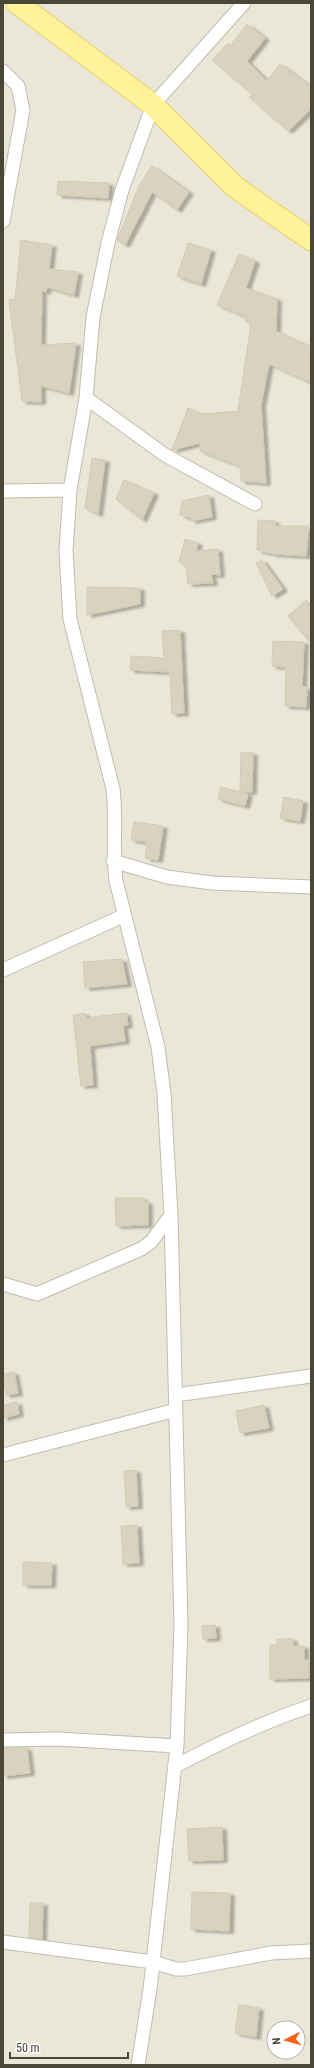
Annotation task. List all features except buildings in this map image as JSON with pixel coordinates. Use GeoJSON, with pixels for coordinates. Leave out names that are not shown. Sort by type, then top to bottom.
{"type":"FeatureCollection","features":[{"type":"Feature","properties":{"kind":"main road"},"geometry":{"type":"LineString","coordinates":[[17,3],[153,105],[235,187],[311,240]]}},
{"type":"Feature","properties":{"kind":"street"},"geometry":{"type":"LineString","coordinates":[[138,2065],[153,1962],[177,1746],[181,1624],[171,1215],[164,1094],[158,1047],[123,916],[113,862],[115,809],[113,789],[70,619],[66,551],[70,490],[86,398],[93,317],[108,243],[122,190],[153,105],[244,3]]}},
{"type":"Feature","properties":{"kind":"street"},"geometry":{"type":"LineString","coordinates":[[3,71],[18,86],[23,110],[3,221]]}},
{"type":"Feature","properties":{"kind":"street"},"geometry":{"type":"LineString","coordinates":[[86,398],[166,455],[255,504]]}},
{"type":"Feature","properties":{"kind":"street"},"geometry":{"type":"LineString","coordinates":[[3,491],[70,490]]}},
{"type":"Feature","properties":{"kind":"street"},"geometry":{"type":"LineString","coordinates":[[113,862],[167,877],[204,882],[311,887]]}},
{"type":"Feature","properties":{"kind":"street"},"geometry":{"type":"LineString","coordinates":[[3,970],[123,916]]}},
{"type":"Feature","properties":{"kind":"street"},"geometry":{"type":"LineString","coordinates":[[3,1284],[37,1294],[141,1249],[151,1242],[171,1215]]}},
{"type":"Feature","properties":{"kind":"street"},"geometry":{"type":"LineString","coordinates":[[176,1395],[311,1376]]}},
{"type":"Feature","properties":{"kind":"street"},"geometry":{"type":"LineString","coordinates":[[3,1455],[176,1410]]}},
{"type":"Feature","properties":{"kind":"street"},"geometry":{"type":"LineString","coordinates":[[174,1767],[236,1734],[311,1706]]}},
{"type":"Feature","properties":{"kind":"street"},"geometry":{"type":"LineString","coordinates":[[3,1740],[58,1739],[177,1746]]}},
{"type":"Feature","properties":{"kind":"street"},"geometry":{"type":"LineString","coordinates":[[3,1942],[153,1962],[176,1969],[185,1969],[271,1954],[311,1951]]}},
{"type":"Feature","properties":{"kind":"shaded area"},"geometry":{"type":"Polygon","coordinates":[[[3,3],[311,3],[311,2065],[3,2065],[3,3]]]}}]}
